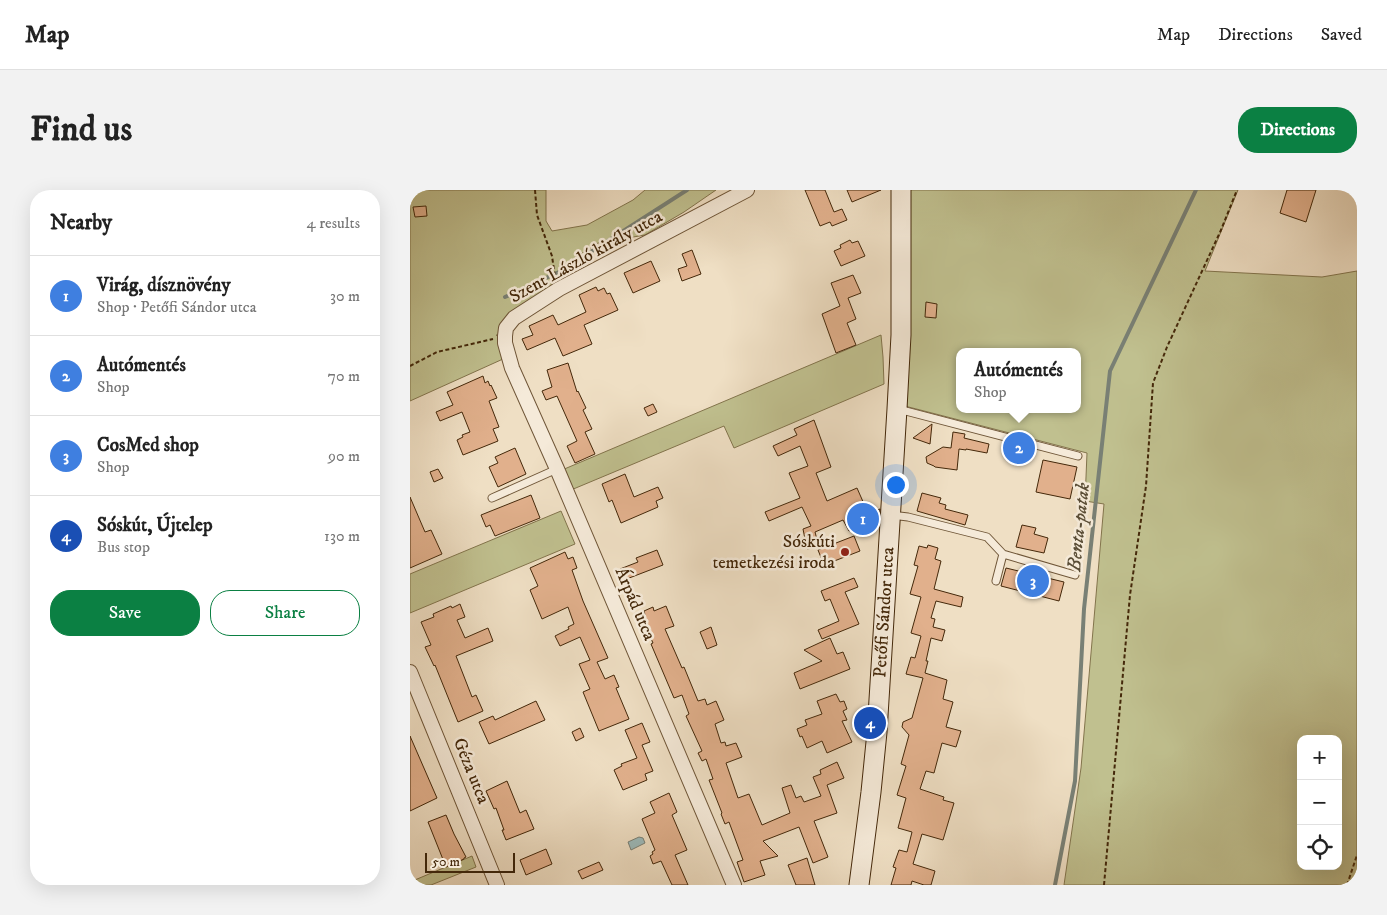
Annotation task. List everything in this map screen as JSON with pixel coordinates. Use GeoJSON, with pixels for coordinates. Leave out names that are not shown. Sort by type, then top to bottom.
{"type":"FeatureCollection","features":[{"type":"Feature","properties":{"kind":"main road","name":"Petőfi Sándor utca"},"geometry":{"type":"LineString","coordinates":[[859,885],[877,732],[891,515],[901,335],[900,190]]}},
{"type":"Feature","properties":{"kind":"street","name":"Szent László király utca"},"geometry":{"type":"LineString","coordinates":[[505,336],[506,328],[514,318],[559,289],[747,190]]}},
{"type":"Feature","properties":{"kind":"street","name":"Árpád utca"},"geometry":{"type":"LineString","coordinates":[[505,336],[512,368],[734,885]]}},
{"type":"Feature","properties":{"kind":"street","name":"Géza utca"},"geometry":{"type":"LineString","coordinates":[[410,672],[497,885]]}},
{"type":"Feature","properties":{"kind":"lane"},"geometry":{"type":"LineString","coordinates":[[897,409],[1078,456]]}},
{"type":"Feature","properties":{"kind":"lane"},"geometry":{"type":"LineString","coordinates":[[492,498],[557,469]]}},
{"type":"Feature","properties":{"kind":"lane"},"geometry":{"type":"LineString","coordinates":[[891,515],[908,517],[987,537],[1003,554],[1075,575]]}},
{"type":"Feature","properties":{"kind":"lane"},"geometry":{"type":"LineString","coordinates":[[996,581],[1003,554]]}},
{"type":"Feature","properties":{"kind":"path"},"geometry":{"type":"LineString","coordinates":[[536,190],[536,215],[552,256],[555,278]]}},
{"type":"Feature","properties":{"kind":"path"},"geometry":{"type":"LineString","coordinates":[[1104,885],[1130,595],[1146,486],[1153,383],[1167,347],[1221,230],[1237,190]]}},
{"type":"Feature","properties":{"kind":"path"},"geometry":{"type":"LineString","coordinates":[[410,366],[438,352],[505,336]]}},
{"type":"Feature","properties":{"kind":"path"},"geometry":{"type":"LineString","coordinates":[[1347,885],[1357,855]]}},
{"type":"Feature","properties":{"kind":"green space"},"geometry":{"type":"Polygon","coordinates":[[[410,190],[546,190],[546,221],[552,231],[587,225],[633,200],[645,190],[716,190],[645,235],[598,243],[568,262],[559,289],[514,318],[505,336],[496,335],[500,338],[503,359],[410,401],[410,190]]]}},
{"type":"Feature","properties":{"kind":"green space"},"geometry":{"type":"Polygon","coordinates":[[[901,190],[1238,190],[1205,271],[1322,277],[1357,271],[1357,885],[1064,885],[1081,768],[1104,504],[1085,501],[1087,453],[897,404],[901,190]]]}},
{"type":"Feature","properties":{"kind":"green space"},"geometry":{"type":"Polygon","coordinates":[[[881,335],[884,384],[734,448],[724,426],[571,490],[562,470],[881,335]]]}},
{"type":"Feature","properties":{"kind":"green space"},"geometry":{"type":"Polygon","coordinates":[[[561,511],[575,544],[410,613],[410,574],[561,511]]]}},
{"type":"Feature","properties":{"kind":"green space"},"geometry":{"type":"Polygon","coordinates":[[[472,856],[476,867],[431,885],[410,885],[410,882],[472,856]]]}},
{"type":"Feature","properties":{"kind":"water"},"geometry":{"type":"Polygon","coordinates":[[[639,837],[643,838],[645,843],[631,850],[628,842],[639,837]]]}},
{"type":"Feature","properties":{"kind":"building"},"geometry":{"type":"Polygon","coordinates":[[[805,190],[825,190],[834,212],[842,209],[847,220],[832,226],[830,222],[820,226],[805,190]]]}},
{"type":"Feature","properties":{"kind":"building"},"geometry":{"type":"Polygon","coordinates":[[[847,190],[881,190],[852,202],[847,190]]]}},
{"type":"Feature","properties":{"kind":"building"},"geometry":{"type":"Polygon","coordinates":[[[1287,190],[1316,190],[1306,222],[1280,213],[1287,190]]]}},
{"type":"Feature","properties":{"kind":"building"},"geometry":{"type":"Polygon","coordinates":[[[426,206],[427,216],[415,217],[413,207],[426,206]]]}},
{"type":"Feature","properties":{"kind":"building"},"geometry":{"type":"Polygon","coordinates":[[[850,240],[852,243],[858,241],[865,256],[841,266],[834,251],[841,248],[840,245],[850,240]]]}},
{"type":"Feature","properties":{"kind":"building"},"geometry":{"type":"Polygon","coordinates":[[[692,250],[701,274],[682,281],[678,269],[687,266],[682,254],[692,250]]]}},
{"type":"Feature","properties":{"kind":"building"},"geometry":{"type":"Polygon","coordinates":[[[651,261],[660,281],[633,293],[624,273],[651,261]]]}},
{"type":"Feature","properties":{"kind":"building"},"geometry":{"type":"Polygon","coordinates":[[[853,275],[861,293],[848,298],[856,319],[847,323],[856,345],[836,353],[822,314],[840,306],[831,283],[853,275]]]}},
{"type":"Feature","properties":{"kind":"building"},"geometry":{"type":"Polygon","coordinates":[[[596,287],[598,291],[604,288],[607,294],[610,293],[618,310],[584,325],[592,344],[563,356],[555,338],[527,350],[522,339],[533,335],[529,326],[553,315],[558,325],[586,312],[579,295],[596,287]]]}},
{"type":"Feature","properties":{"kind":"building"},"geometry":{"type":"Polygon","coordinates":[[[926,302],[937,304],[936,318],[925,317],[926,302]]]}},
{"type":"Feature","properties":{"kind":"building"},"geometry":{"type":"Polygon","coordinates":[[[568,363],[577,392],[586,408],[583,410],[592,429],[585,432],[595,454],[575,463],[567,446],[577,441],[557,396],[546,400],[542,391],[552,387],[547,370],[568,363]]]}},
{"type":"Feature","properties":{"kind":"building"},"geometry":{"type":"Polygon","coordinates":[[[483,376],[485,383],[488,381],[497,398],[489,401],[499,427],[493,429],[498,441],[463,455],[457,440],[463,437],[462,435],[470,432],[462,412],[440,421],[436,412],[453,405],[447,392],[483,376]]]}},
{"type":"Feature","properties":{"kind":"building"},"geometry":{"type":"Polygon","coordinates":[[[653,404],[657,412],[648,416],[644,408],[653,404]]]}},
{"type":"Feature","properties":{"kind":"building"},"geometry":{"type":"Polygon","coordinates":[[[814,420],[831,467],[816,473],[827,501],[857,488],[868,513],[880,509],[879,517],[876,521],[849,531],[843,520],[815,532],[819,547],[807,549],[803,529],[811,526],[802,507],[769,521],[765,512],[800,498],[789,473],[808,466],[800,446],[778,456],[773,446],[797,435],[794,429],[814,420]]]}},
{"type":"Feature","properties":{"kind":"building"},"geometry":{"type":"Polygon","coordinates":[[[932,424],[930,444],[913,438],[932,424]]]}},
{"type":"Feature","properties":{"kind":"building"},"geometry":{"type":"Polygon","coordinates":[[[953,432],[965,434],[964,438],[989,444],[987,453],[959,449],[957,470],[935,467],[927,463],[926,457],[943,447],[951,448],[953,432]]]}},
{"type":"Feature","properties":{"kind":"building"},"geometry":{"type":"Polygon","coordinates":[[[515,448],[526,474],[498,487],[489,467],[498,463],[495,457],[515,448]]]}},
{"type":"Feature","properties":{"kind":"building"},"geometry":{"type":"Polygon","coordinates":[[[1043,460],[1077,467],[1070,499],[1036,492],[1043,460]]]}},
{"type":"Feature","properties":{"kind":"building"},"geometry":{"type":"Polygon","coordinates":[[[438,469],[443,478],[434,482],[430,472],[438,469]]]}},
{"type":"Feature","properties":{"kind":"building"},"geometry":{"type":"Polygon","coordinates":[[[625,474],[634,497],[658,487],[663,498],[656,501],[658,507],[621,523],[612,500],[609,502],[602,484],[625,474]]]}},
{"type":"Feature","properties":{"kind":"building"},"geometry":{"type":"Polygon","coordinates":[[[922,493],[941,498],[939,503],[946,505],[945,509],[968,515],[965,525],[917,511],[922,493]]]}},
{"type":"Feature","properties":{"kind":"building"},"geometry":{"type":"Polygon","coordinates":[[[531,495],[540,518],[495,536],[490,525],[486,527],[481,515],[531,495]]]}},
{"type":"Feature","properties":{"kind":"building"},"geometry":{"type":"Polygon","coordinates":[[[410,497],[425,532],[431,530],[442,554],[410,568],[410,497]]]}},
{"type":"Feature","properties":{"kind":"building"},"geometry":{"type":"Polygon","coordinates":[[[1022,525],[1036,528],[1034,534],[1048,538],[1044,553],[1016,547],[1022,525]]]}},
{"type":"Feature","properties":{"kind":"building"},"geometry":{"type":"Polygon","coordinates":[[[854,536],[860,551],[824,565],[818,550],[854,536]]]}},
{"type":"Feature","properties":{"kind":"building"},"geometry":{"type":"Polygon","coordinates":[[[928,545],[938,548],[935,559],[941,561],[934,589],[963,597],[961,607],[936,601],[931,618],[935,619],[933,627],[945,630],[942,641],[931,638],[925,673],[947,680],[943,699],[953,702],[946,727],[961,731],[956,747],[942,743],[934,773],[926,771],[920,789],[944,797],[943,800],[954,803],[943,840],[922,834],[913,864],[935,871],[931,885],[912,881],[911,885],[891,885],[896,868],[893,867],[899,850],[907,852],[912,832],[898,828],[906,798],[897,795],[906,766],[901,764],[909,735],[902,727],[903,722],[912,718],[923,678],[906,674],[911,657],[915,658],[921,636],[911,633],[921,597],[910,594],[918,566],[914,565],[919,546],[927,548],[928,545]]]}},
{"type":"Feature","properties":{"kind":"building"},"geometry":{"type":"Polygon","coordinates":[[[657,550],[663,565],[624,580],[620,569],[638,562],[636,558],[657,550]]]}},
{"type":"Feature","properties":{"kind":"building"},"geometry":{"type":"Polygon","coordinates":[[[565,552],[568,559],[573,557],[577,568],[572,570],[583,601],[608,658],[597,662],[605,679],[614,675],[619,687],[616,688],[629,719],[599,731],[583,692],[590,689],[579,664],[590,660],[580,637],[560,646],[555,636],[569,629],[568,627],[574,624],[568,607],[542,619],[530,590],[538,586],[530,568],[565,552]]]}},
{"type":"Feature","properties":{"kind":"building"},"geometry":{"type":"Polygon","coordinates":[[[1006,568],[1064,582],[1059,601],[1001,586],[1006,568]]]}},
{"type":"Feature","properties":{"kind":"building"},"geometry":{"type":"Polygon","coordinates":[[[854,578],[858,587],[845,592],[859,624],[822,639],[818,630],[839,621],[830,599],[825,601],[821,591],[854,578]]]}},
{"type":"Feature","properties":{"kind":"building"},"geometry":{"type":"Polygon","coordinates":[[[460,604],[465,617],[457,620],[465,638],[488,628],[493,641],[456,656],[472,697],[476,695],[483,711],[458,722],[435,665],[425,647],[431,645],[421,622],[434,617],[433,614],[460,604]]]}},
{"type":"Feature","properties":{"kind":"building"},"geometry":{"type":"Polygon","coordinates":[[[666,606],[674,626],[665,629],[698,701],[705,699],[707,705],[716,701],[724,720],[715,724],[721,743],[725,742],[726,746],[736,743],[742,757],[726,763],[738,798],[749,794],[762,825],[790,813],[782,788],[791,785],[796,798],[801,796],[804,802],[821,796],[813,777],[821,774],[820,770],[837,762],[844,778],[827,785],[837,813],[814,821],[828,857],[813,863],[799,827],[763,841],[778,856],[760,861],[765,875],[744,882],[737,862],[743,860],[729,822],[725,824],[721,814],[709,780],[713,779],[706,759],[702,761],[698,753],[702,751],[686,716],[689,714],[682,695],[674,698],[641,617],[645,615],[644,611],[653,607],[654,611],[666,606]]]}},
{"type":"Feature","properties":{"kind":"building"},"geometry":{"type":"Polygon","coordinates":[[[711,627],[717,645],[707,649],[700,632],[711,627]]]}},
{"type":"Feature","properties":{"kind":"building"},"geometry":{"type":"Polygon","coordinates":[[[830,638],[837,654],[843,652],[850,669],[800,689],[794,673],[822,661],[804,650],[830,638]]]}},
{"type":"Feature","properties":{"kind":"building"},"geometry":{"type":"Polygon","coordinates":[[[836,694],[840,702],[844,701],[847,709],[843,711],[847,720],[842,721],[852,742],[827,753],[822,741],[807,748],[797,729],[807,725],[805,720],[822,714],[817,701],[836,694]]]}},
{"type":"Feature","properties":{"kind":"building"},"geometry":{"type":"Polygon","coordinates":[[[536,701],[545,720],[489,744],[479,722],[493,716],[495,720],[536,701]]]}},
{"type":"Feature","properties":{"kind":"building"},"geometry":{"type":"Polygon","coordinates":[[[642,723],[650,742],[642,745],[653,771],[645,774],[647,780],[623,790],[614,770],[622,766],[621,764],[637,758],[625,730],[642,723]]]}},
{"type":"Feature","properties":{"kind":"building"},"geometry":{"type":"Polygon","coordinates":[[[580,728],[584,737],[576,741],[572,732],[580,728]]]}},
{"type":"Feature","properties":{"kind":"building"},"geometry":{"type":"Polygon","coordinates":[[[410,736],[437,798],[410,811],[410,736]]]}},
{"type":"Feature","properties":{"kind":"building"},"geometry":{"type":"Polygon","coordinates":[[[507,781],[520,813],[526,810],[534,829],[506,840],[496,808],[494,809],[486,791],[507,781]]]}},
{"type":"Feature","properties":{"kind":"building"},"geometry":{"type":"Polygon","coordinates":[[[669,793],[677,812],[672,815],[687,850],[675,855],[688,885],[672,885],[661,861],[653,864],[650,856],[655,850],[642,819],[655,813],[650,802],[669,793]]]}},
{"type":"Feature","properties":{"kind":"building"},"geometry":{"type":"Polygon","coordinates":[[[446,815],[466,857],[446,867],[428,822],[446,815]]]}},
{"type":"Feature","properties":{"kind":"building"},"geometry":{"type":"Polygon","coordinates":[[[546,849],[552,864],[526,875],[520,860],[546,849]]]}},
{"type":"Feature","properties":{"kind":"building"},"geometry":{"type":"Polygon","coordinates":[[[807,858],[815,885],[796,885],[788,865],[807,858]]]}},
{"type":"Feature","properties":{"kind":"building"},"geometry":{"type":"Polygon","coordinates":[[[599,862],[603,870],[582,879],[578,871],[599,862]]]}},
{"type":"Feature","properties":{"kind":"waterway"},"geometry":{"type":"LineString","coordinates":[[505,297],[561,271],[687,190]]}},
{"type":"Feature","properties":{"kind":"waterway","name":"Benta-patak"},"geometry":{"type":"LineString","coordinates":[[1055,885],[1075,781],[1084,609],[1110,371],[1196,190]]}},
{"type":"Feature","properties":{"kind":"place","name":"Autómentés"},"geometry":{"type":"Point","coordinates":[1019,448]}},
{"type":"Feature","properties":{"kind":"place","name":"Virág, dísznövény"},"geometry":{"type":"Point","coordinates":[863,519]}},
{"type":"Feature","properties":{"kind":"place","name":"Sóskúti temetkezési iroda"},"geometry":{"type":"Point","coordinates":[845,552]}},
{"type":"Feature","properties":{"kind":"place","name":"CosMed shop"},"geometry":{"type":"Point","coordinates":[1033,581]}},
{"type":"Feature","properties":{"kind":"place","name":"Sóskút, Újtelep"},"geometry":{"type":"Point","coordinates":[870,723]}}]}
